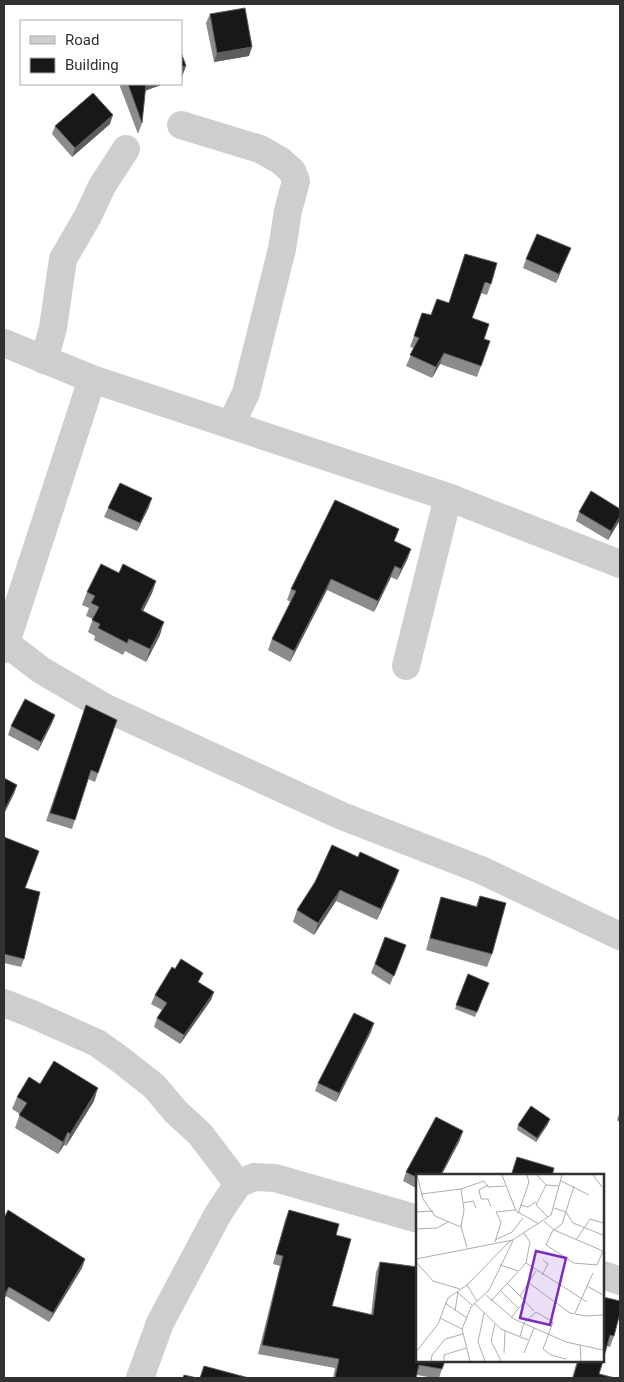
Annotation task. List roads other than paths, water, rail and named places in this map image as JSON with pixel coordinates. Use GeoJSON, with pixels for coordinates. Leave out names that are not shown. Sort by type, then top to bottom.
{"type":"FeatureCollection","features":[{"type":"Feature","properties":{"kind":"street"},"geometry":{"type":"LineString","coordinates":[[181,125],[260,149],[281,161],[292,171],[296,181],[288,211],[282,249],[246,394],[231,424]]}},
{"type":"Feature","properties":{"kind":"street"},"geometry":{"type":"LineString","coordinates":[[44,360],[53,328],[63,259],[88,216],[102,186],[126,149]]}},
{"type":"Feature","properties":{"kind":"street"},"geometry":{"type":"LineString","coordinates":[[4,343],[92,378],[448,497],[620,564]]}},
{"type":"Feature","properties":{"kind":"street"},"geometry":{"type":"LineString","coordinates":[[92,378],[5,646],[41,670],[106,708],[342,816],[481,870],[620,936]]}},
{"type":"Feature","properties":{"kind":"street"},"geometry":{"type":"LineString","coordinates":[[406,666],[448,497]]}},
{"type":"Feature","properties":{"kind":"street"},"geometry":{"type":"LineString","coordinates":[[7,1012],[97,1043],[121,1060],[154,1086],[176,1112],[200,1134],[238,1184]]}},
{"type":"Feature","properties":{"kind":"street"},"geometry":{"type":"LineString","coordinates":[[140,1378],[160,1323],[218,1214],[238,1184],[254,1178],[275,1178],[416,1218]]}},
{"type":"Feature","properties":{"kind":"street"},"geometry":{"type":"LineString","coordinates":[[604,1275],[620,1281]]}}]}
